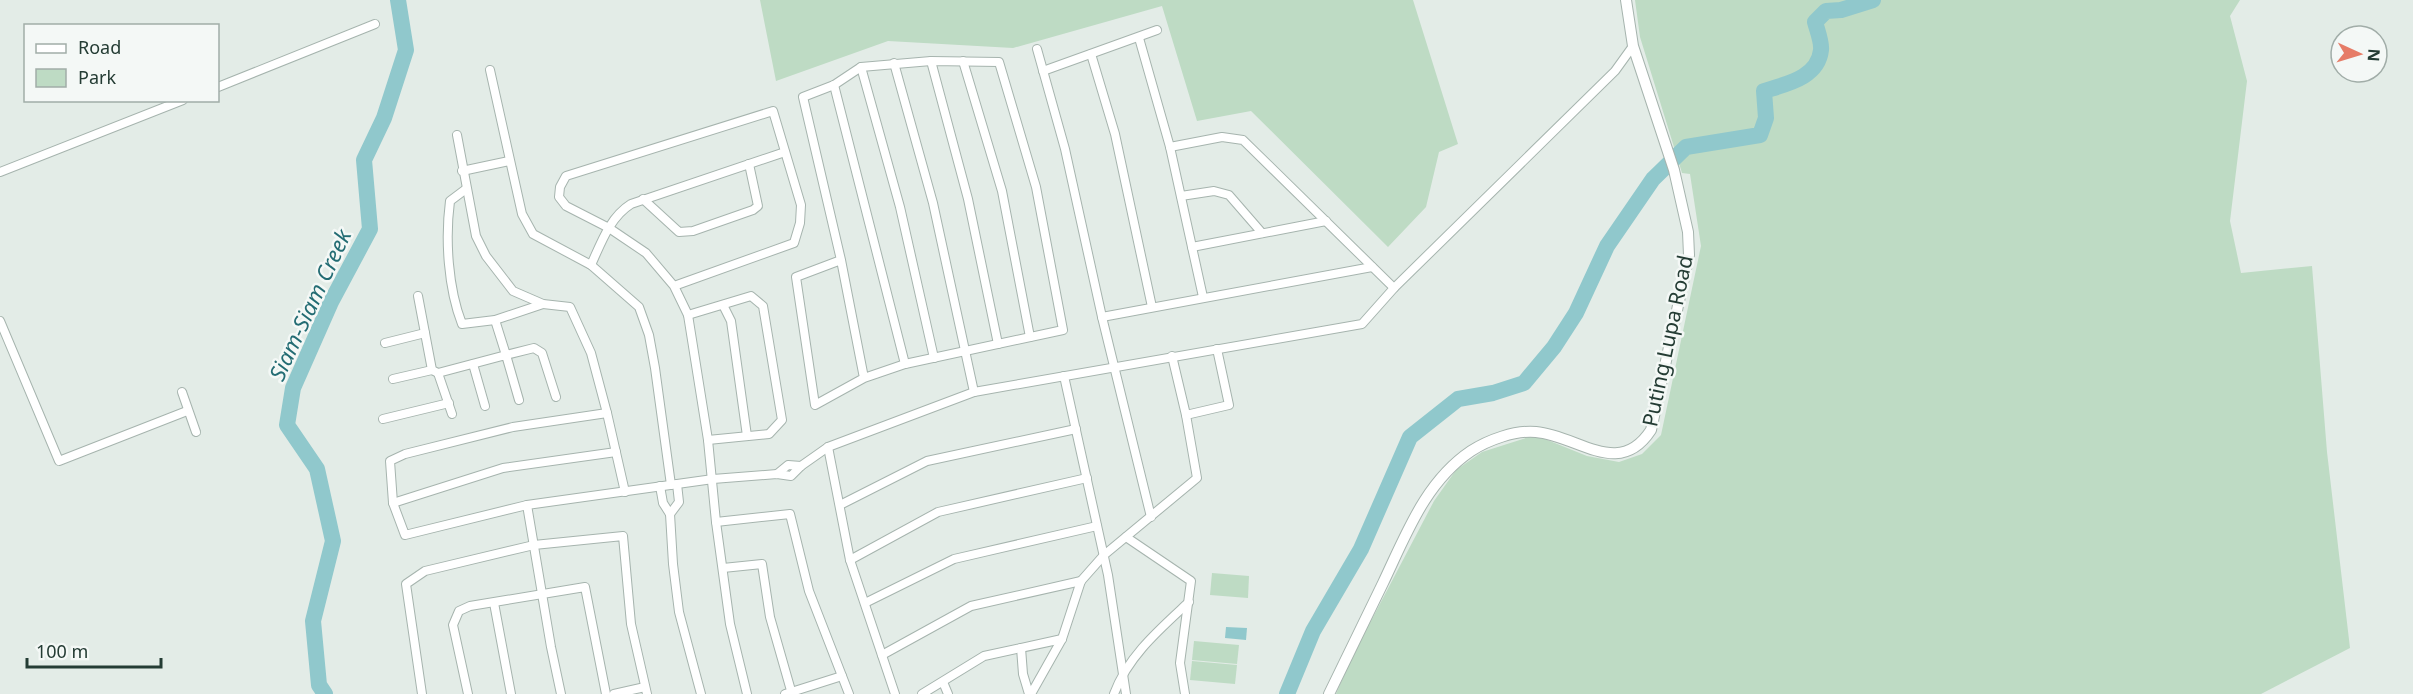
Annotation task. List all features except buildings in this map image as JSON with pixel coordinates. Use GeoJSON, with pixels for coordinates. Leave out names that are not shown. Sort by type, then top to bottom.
{"type":"FeatureCollection","features":[{"type":"Feature","properties":{"kind":"street","name":"Puting Lupa Road"},"geometry":{"type":"LineString","coordinates":[[1329,694],[1421,502],[1446,473],[1471,452],[1495,439],[1534,432],[1573,441],[1604,454],[1622,454],[1634,450],[1651,430],[1689,255],[1688,232],[1674,170],[1633,46],[1626,0]]}},
{"type":"Feature","properties":{"kind":"street"},"geometry":{"type":"LineString","coordinates":[[219,87],[375,24]]}},
{"type":"Feature","properties":{"kind":"street"},"geometry":{"type":"LineString","coordinates":[[1043,71],[1157,30]]}},
{"type":"Feature","properties":{"kind":"street"},"geometry":{"type":"LineString","coordinates":[[1139,38],[1170,147],[1203,297]]}},
{"type":"Feature","properties":{"kind":"street"},"geometry":{"type":"LineString","coordinates":[[607,413],[513,427],[405,454],[390,461],[393,503],[405,535],[527,505],[713,479],[777,474],[791,476],[828,447],[974,392],[1362,324],[1394,288],[1615,71],[1633,46]]}},
{"type":"Feature","properties":{"kind":"street"},"geometry":{"type":"LineString","coordinates":[[1037,49],[1065,149],[1102,317],[1151,517]]}},
{"type":"Feature","properties":{"kind":"street"},"geometry":{"type":"LineString","coordinates":[[1091,54],[1115,134],[1152,308]]}},
{"type":"Feature","properties":{"kind":"street"},"geometry":{"type":"LineString","coordinates":[[931,61],[968,199],[998,344]]}},
{"type":"Feature","properties":{"kind":"street"},"geometry":{"type":"LineString","coordinates":[[841,260],[796,277],[815,405],[864,378],[905,364],[1063,330],[1036,187],[999,62],[931,61],[861,67],[834,85],[803,97],[841,260],[864,378]]}},
{"type":"Feature","properties":{"kind":"street"},"geometry":{"type":"LineString","coordinates":[[963,61],[1002,191],[1030,337]]}},
{"type":"Feature","properties":{"kind":"street"},"geometry":{"type":"LineString","coordinates":[[894,63],[933,203],[963,352],[974,392]]}},
{"type":"Feature","properties":{"kind":"street"},"geometry":{"type":"LineString","coordinates":[[861,67],[900,207],[934,358]]}},
{"type":"Feature","properties":{"kind":"street"},"geometry":{"type":"LineString","coordinates":[[490,69],[522,214],[533,234],[591,265],[639,307],[649,335],[656,368],[674,484],[679,502],[670,514]]}},
{"type":"Feature","properties":{"kind":"street"},"geometry":{"type":"LineString","coordinates":[[834,85],[905,364]]}},
{"type":"Feature","properties":{"kind":"street"},"geometry":{"type":"LineString","coordinates":[[0,172],[178,102]]}},
{"type":"Feature","properties":{"kind":"street"},"geometry":{"type":"LineString","coordinates":[[674,286],[794,243],[800,223],[801,205],[773,111],[566,176],[560,187],[560,197],[566,206],[609,228],[646,254],[674,286],[688,315],[708,440],[730,624],[747,694]]}},
{"type":"Feature","properties":{"kind":"street"},"geometry":{"type":"LineString","coordinates":[[457,135],[476,236],[486,256],[513,291],[543,304],[570,308],[591,353],[625,492]]}},
{"type":"Feature","properties":{"kind":"street"},"geometry":{"type":"LineString","coordinates":[[1170,147],[1222,137],[1243,140],[1394,288]]}},
{"type":"Feature","properties":{"kind":"street"},"geometry":{"type":"LineString","coordinates":[[591,265],[620,211],[644,199],[785,152]]}},
{"type":"Feature","properties":{"kind":"street"},"geometry":{"type":"LineString","coordinates":[[462,171],[509,161]]}},
{"type":"Feature","properties":{"kind":"street"},"geometry":{"type":"LineString","coordinates":[[644,199],[680,231],[693,231],[753,210],[758,206],[749,164]]}},
{"type":"Feature","properties":{"kind":"street"},"geometry":{"type":"LineString","coordinates":[[466,189],[450,201],[447,230],[456,308],[462,324],[495,320],[543,304]]}},
{"type":"Feature","properties":{"kind":"street"},"geometry":{"type":"LineString","coordinates":[[1181,196],[1214,191],[1229,195],[1262,233]]}},
{"type":"Feature","properties":{"kind":"street"},"geometry":{"type":"LineString","coordinates":[[1192,247],[1326,221]]}},
{"type":"Feature","properties":{"kind":"street"},"geometry":{"type":"LineString","coordinates":[[1102,317],[1372,267]]}},
{"type":"Feature","properties":{"kind":"street"},"geometry":{"type":"LineString","coordinates":[[418,296],[424,333],[435,371],[452,414]]}},
{"type":"Feature","properties":{"kind":"street"},"geometry":{"type":"LineString","coordinates":[[688,315],[751,296],[763,306],[782,420],[769,434],[708,440]]}},
{"type":"Feature","properties":{"kind":"street"},"geometry":{"type":"LineString","coordinates":[[723,305],[731,321],[747,436]]}},
{"type":"Feature","properties":{"kind":"street"},"geometry":{"type":"LineString","coordinates":[[495,320],[519,400]]}},
{"type":"Feature","properties":{"kind":"street"},"geometry":{"type":"LineString","coordinates":[[0,321],[59,461],[188,411]]}},
{"type":"Feature","properties":{"kind":"street"},"geometry":{"type":"LineString","coordinates":[[385,343],[424,333]]}},
{"type":"Feature","properties":{"kind":"street"},"geometry":{"type":"LineString","coordinates":[[393,379],[538,349],[542,353],[556,397]]}},
{"type":"Feature","properties":{"kind":"street"},"geometry":{"type":"LineString","coordinates":[[1186,415],[1229,405],[1218,349]]}},
{"type":"Feature","properties":{"kind":"street"},"geometry":{"type":"LineString","coordinates":[[1030,694],[1062,639],[1081,581],[1104,555],[1197,478],[1186,415],[1172,356]]}},
{"type":"Feature","properties":{"kind":"street"},"geometry":{"type":"LineString","coordinates":[[473,364],[485,406]]}},
{"type":"Feature","properties":{"kind":"street"},"geometry":{"type":"LineString","coordinates":[[1064,376],[1104,555],[1126,694]]}},
{"type":"Feature","properties":{"kind":"street"},"geometry":{"type":"LineString","coordinates":[[182,392],[196,432]]}},
{"type":"Feature","properties":{"kind":"street"},"geometry":{"type":"LineString","coordinates":[[383,418],[448,403]]}},
{"type":"Feature","properties":{"kind":"street"},"geometry":{"type":"LineString","coordinates":[[840,505],[927,461],[1076,429]]}},
{"type":"Feature","properties":{"kind":"street"},"geometry":{"type":"LineString","coordinates":[[828,447],[850,560],[895,694]]}},
{"type":"Feature","properties":{"kind":"street"},"geometry":{"type":"LineString","coordinates":[[393,503],[503,468],[616,452]]}},
{"type":"Feature","properties":{"kind":"street"},"geometry":{"type":"LineString","coordinates":[[850,560],[938,512],[1087,478]]}},
{"type":"Feature","properties":{"kind":"street"},"geometry":{"type":"LineString","coordinates":[[660,486],[663,503],[670,514],[679,612],[701,694]]}},
{"type":"Feature","properties":{"kind":"street"},"geometry":{"type":"LineString","coordinates":[[527,505],[561,694]]}},
{"type":"Feature","properties":{"kind":"street"},"geometry":{"type":"LineString","coordinates":[[716,522],[790,514],[808,591],[849,694]]}},
{"type":"Feature","properties":{"kind":"street"},"geometry":{"type":"LineString","coordinates":[[865,603],[954,559],[1097,526]]}},
{"type":"Feature","properties":{"kind":"street"},"geometry":{"type":"LineString","coordinates":[[422,694],[406,584],[425,571],[534,545],[623,536],[631,624],[646,690],[614,694]]}},
{"type":"Feature","properties":{"kind":"street"},"geometry":{"type":"LineString","coordinates":[[1126,537],[1191,581],[1190,602],[1180,663],[1185,694]]}},
{"type":"Feature","properties":{"kind":"street"},"geometry":{"type":"LineString","coordinates":[[723,568],[762,564],[770,617],[789,693],[842,676]]}},
{"type":"Feature","properties":{"kind":"street"},"geometry":{"type":"LineString","coordinates":[[882,656],[971,606],[1081,581]]}},
{"type":"Feature","properties":{"kind":"street"},"geometry":{"type":"LineString","coordinates":[[468,694],[453,625],[459,611],[470,606],[585,587],[606,694]]}},
{"type":"Feature","properties":{"kind":"street"},"geometry":{"type":"LineString","coordinates":[[1114,694],[1122,674],[1156,633],[1190,602]]}},
{"type":"Feature","properties":{"kind":"street"},"geometry":{"type":"LineString","coordinates":[[495,603],[511,694]]}},
{"type":"Feature","properties":{"kind":"street"},"geometry":{"type":"LineString","coordinates":[[922,694],[984,656],[1062,639]]}},
{"type":"Feature","properties":{"kind":"street"},"geometry":{"type":"LineString","coordinates":[[1021,648],[1023,674],[1030,694]]}},
{"type":"Feature","properties":{"kind":"street"},"geometry":{"type":"LineString","coordinates":[[943,682],[948,694]]}},
{"type":"Feature","properties":{"kind":"green space"},"geometry":{"type":"Polygon","coordinates":[[[760,0],[1413,0],[1458,144],[1439,152],[1426,207],[1388,247],[1251,111],[1197,121],[1162,6],[1013,48],[888,41],[776,81],[760,0]]]}},
{"type":"Feature","properties":{"kind":"green space"},"geometry":{"type":"Polygon","coordinates":[[[1635,0],[2240,0],[2230,16],[2247,81],[2230,221],[2241,273],[2312,266],[2327,452],[2350,648],[2261,694],[1336,694],[1352,657],[1434,501],[1456,470],[1482,452],[1535,435],[1587,456],[1619,462],[1642,454],[1661,435],[1701,246],[1690,174],[1682,173],[1640,37],[1635,0]]]}},
{"type":"Feature","properties":{"kind":"green space"},"geometry":{"type":"Polygon","coordinates":[[[1212,573],[1249,576],[1248,598],[1210,595],[1212,573]]]}},
{"type":"Feature","properties":{"kind":"green space"},"geometry":{"type":"Polygon","coordinates":[[[1194,641],[1239,645],[1237,664],[1192,660],[1194,641]]]}},
{"type":"Feature","properties":{"kind":"green space"},"geometry":{"type":"Polygon","coordinates":[[[1192,661],[1237,665],[1235,684],[1190,680],[1192,661]]]}},
{"type":"Feature","properties":{"kind":"water"},"geometry":{"type":"Polygon","coordinates":[[[1226,627],[1247,628],[1246,640],[1225,638],[1226,627]]]}},
{"type":"Feature","properties":{"kind":"waterway","name":"Siam-Siam Creek"},"geometry":{"type":"LineString","coordinates":[[325,694],[319,685],[313,621],[333,541],[317,469],[287,425],[293,388],[331,302],[370,229],[364,160],[384,118],[406,50],[398,0]]}},
{"type":"Feature","properties":{"kind":"waterway"},"geometry":{"type":"LineString","coordinates":[[1287,694],[1313,631],[1361,549],[1410,437],[1458,399],[1493,393],[1524,383],[1554,347],[1576,313],[1607,246],[1653,179],[1686,147],[1760,135],[1766,118],[1764,91],[1800,78],[1819,60],[1821,47],[1815,22],[1826,11],[1841,10],[1873,0]]}}]}
